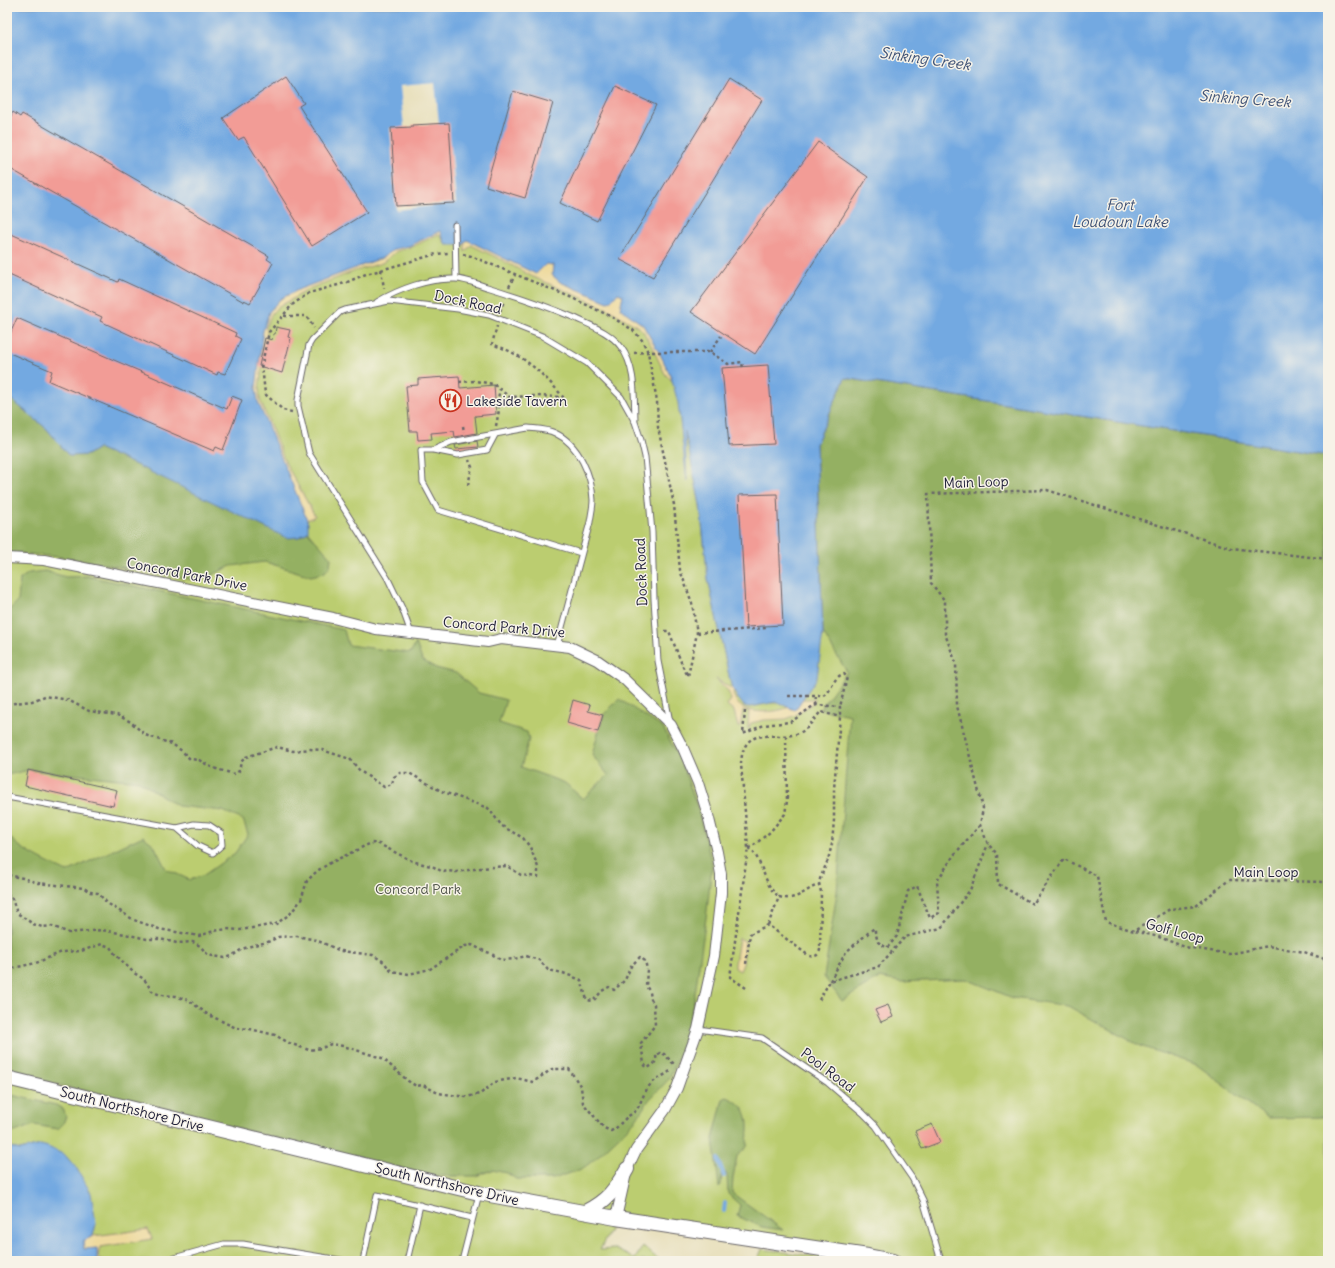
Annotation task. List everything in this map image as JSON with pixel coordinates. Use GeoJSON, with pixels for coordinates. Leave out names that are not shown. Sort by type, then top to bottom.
{"type":"FeatureCollection","features":[{"type":"Feature","properties":{"kind":"main road","name":"South Northshore Drive"},"geometry":{"type":"LineString","coordinates":[[7,1078],[479,1193],[616,1218],[893,1261]]}},
{"type":"Feature","properties":{"kind":"main road"},"geometry":{"type":"LineString","coordinates":[[585,1212],[600,1204],[607,1198],[627,1169]]}},
{"type":"Feature","properties":{"kind":"street","name":"Concord Park Drive"},"geometry":{"type":"LineString","coordinates":[[7,558],[44,560],[336,619],[376,629],[488,642],[501,639],[570,647],[597,660],[624,679],[670,725],[683,748],[698,783],[718,852],[721,874],[721,893],[714,956],[698,1029],[683,1073],[665,1110],[636,1150],[627,1169],[616,1218]]}},
{"type":"Feature","properties":{"kind":"lane"},"geometry":{"type":"LineString","coordinates":[[455,225],[456,278]]}},
{"type":"Feature","properties":{"kind":"lane"},"geometry":{"type":"LineString","coordinates":[[373,304],[386,297],[431,281],[456,278],[545,305],[601,329],[614,338],[622,347],[631,369],[635,422]]}},
{"type":"Feature","properties":{"kind":"lane","name":"Dock Road"},"geometry":{"type":"LineString","coordinates":[[410,633],[402,608],[388,579],[309,453],[298,400],[309,345],[318,334],[340,312],[389,301],[458,309],[489,315],[536,333],[564,348],[591,366],[621,397],[635,422],[641,440],[647,474],[652,532],[658,661],[670,725]]}},
{"type":"Feature","properties":{"kind":"lane"},"geometry":{"type":"LineString","coordinates":[[433,450],[451,442],[528,428],[540,429],[555,433],[563,437],[574,447],[582,462],[592,490],[593,502],[590,522],[557,646]]}},
{"type":"Feature","properties":{"kind":"lane"},"geometry":{"type":"LineString","coordinates":[[495,435],[487,450],[458,455],[433,450],[421,450],[423,482],[438,510],[581,553]]}},
{"type":"Feature","properties":{"kind":"lane"},"geometry":{"type":"LineString","coordinates":[[7,797],[177,828],[194,824],[209,825],[221,833],[222,845],[213,853],[198,846],[177,828]]}},
{"type":"Feature","properties":{"kind":"lane","name":"Pool Road"},"geometry":{"type":"LineString","coordinates":[[698,1029],[762,1038],[828,1083],[863,1113],[876,1126],[912,1178],[923,1200],[941,1261]]}},
{"type":"Feature","properties":{"kind":"lane"},"geometry":{"type":"LineString","coordinates":[[462,1261],[479,1193]]}},
{"type":"Feature","properties":{"kind":"lane"},"geometry":{"type":"LineString","coordinates":[[363,1261],[377,1196],[472,1218]]}},
{"type":"Feature","properties":{"kind":"lane"},"geometry":{"type":"LineString","coordinates":[[407,1261],[420,1206]]}},
{"type":"Feature","properties":{"kind":"lane"},"geometry":{"type":"LineString","coordinates":[[163,1261],[224,1244],[243,1244],[346,1261]]}},
{"type":"Feature","properties":{"kind":"path"},"geometry":{"type":"LineString","coordinates":[[300,415],[283,410],[265,394],[264,375],[261,368],[269,332],[292,305],[309,293],[345,283],[366,274],[436,254],[456,253],[471,256],[570,297],[610,316],[633,330],[642,340],[648,352],[657,401],[658,427],[674,505],[680,570],[692,603],[697,633],[688,676],[669,631],[656,630]]}},
{"type":"Feature","properties":{"kind":"path"},"geometry":{"type":"LineString","coordinates":[[381,270],[386,297]]}},
{"type":"Feature","properties":{"kind":"path"},"geometry":{"type":"LineString","coordinates":[[283,316],[306,316],[318,334]]}},
{"type":"Feature","properties":{"kind":"path"},"geometry":{"type":"LineString","coordinates":[[459,382],[475,381],[494,384],[509,396],[563,397],[550,382],[533,367],[513,353],[492,344],[495,333]]}},
{"type":"Feature","properties":{"kind":"path"},"geometry":{"type":"LineString","coordinates":[[710,352],[721,336]]}},
{"type":"Feature","properties":{"kind":"path"},"geometry":{"type":"LineString","coordinates":[[625,354],[648,352],[710,352],[728,364],[742,362],[743,369]]}},
{"type":"Feature","properties":{"kind":"path"},"geometry":{"type":"LineString","coordinates":[[495,435],[499,410],[498,398],[500,390]]}},
{"type":"Feature","properties":{"kind":"path","name":"Main Loop"},"geometry":{"type":"LineString","coordinates":[[1328,559],[1231,548],[1047,490],[928,494],[931,583],[945,601],[945,634],[956,663],[957,706],[983,808],[980,825],[988,844],[997,854],[998,884],[1033,904],[1064,860],[1097,876],[1106,922],[1134,931],[1170,909],[1196,906],[1229,880],[1328,882]]}},
{"type":"Feature","properties":{"kind":"path"},"geometry":{"type":"LineString","coordinates":[[697,633],[767,628]]}},
{"type":"Feature","properties":{"kind":"path"},"geometry":{"type":"LineString","coordinates":[[768,925],[809,956],[813,957],[817,955],[821,948],[819,885],[832,844],[834,789],[840,707],[847,677],[844,674],[837,677],[827,695],[822,697],[788,696]]}},
{"type":"Feature","properties":{"kind":"path"},"geometry":{"type":"LineString","coordinates":[[7,704],[32,701],[44,696],[68,700],[89,711],[117,715],[131,722],[145,735],[172,744],[182,750],[190,759],[199,760],[213,768],[234,774],[239,771],[241,762],[246,757],[278,747],[294,751],[310,749],[322,750],[350,759],[360,770],[384,787],[392,784],[394,777],[400,773],[409,773],[441,791],[488,808],[502,826],[523,838],[530,847],[539,872],[538,877],[521,875],[507,866],[456,872],[443,872],[434,867],[412,861],[379,844],[371,843],[317,871],[307,881],[302,900],[290,914],[276,924],[240,930],[227,929],[214,931],[199,936],[159,929],[134,920],[107,903],[98,893],[90,892],[84,888],[38,883],[24,878],[7,875]]}},
{"type":"Feature","properties":{"kind":"path"},"geometry":{"type":"LineString","coordinates":[[816,697],[817,705]]}},
{"type":"Feature","properties":{"kind":"path"},"geometry":{"type":"LineString","coordinates":[[745,711],[743,734],[764,725],[790,722],[813,706],[840,707]]}},
{"type":"Feature","properties":{"kind":"path"},"geometry":{"type":"LineString","coordinates":[[746,988],[730,977],[748,848],[741,764],[743,750],[747,744],[758,736],[786,735],[802,732],[821,712],[840,716]]}},
{"type":"Feature","properties":{"kind":"path"},"geometry":{"type":"LineString","coordinates":[[748,848],[770,832],[785,814],[787,801],[786,735]]}},
{"type":"Feature","properties":{"kind":"path"},"geometry":{"type":"LineString","coordinates":[[819,1000],[846,952],[874,928],[878,942],[887,948],[897,936],[908,891],[917,886],[930,918],[939,913],[937,881],[954,855],[980,825]]}},
{"type":"Feature","properties":{"kind":"path"},"geometry":{"type":"LineString","coordinates":[[830,981],[878,967],[905,937],[941,928],[970,890],[988,844]]}},
{"type":"Feature","properties":{"kind":"path"},"geometry":{"type":"LineString","coordinates":[[748,848],[754,852],[770,886],[779,897],[789,898],[797,896],[819,885]]}},
{"type":"Feature","properties":{"kind":"path"},"geometry":{"type":"LineString","coordinates":[[7,894],[11,896],[17,913],[33,924],[42,927],[52,926],[69,933],[102,930],[147,939],[160,939],[177,944],[193,942],[200,946],[208,954],[225,958],[232,956],[242,949],[254,944],[268,942],[278,937],[297,936],[316,940],[341,951],[373,955],[384,962],[391,971],[409,974],[430,968],[465,946],[472,945],[501,960],[526,956],[539,960],[548,970],[563,973],[581,980],[587,1000],[593,1001],[602,991],[609,987],[614,990],[624,980],[631,966],[640,957],[645,961],[647,969],[646,986],[650,992],[651,999],[654,1004],[655,1025],[641,1043],[644,1064],[647,1068],[654,1064],[657,1060],[656,1054],[662,1052],[675,1066]]}},
{"type":"Feature","properties":{"kind":"path"},"geometry":{"type":"LineString","coordinates":[[746,964],[750,934],[768,925],[779,897]]}},
{"type":"Feature","properties":{"kind":"path","name":"Golf Loop"},"geometry":{"type":"LineString","coordinates":[[1134,931],[1159,937],[1185,947],[1223,953],[1230,954],[1268,946],[1304,952],[1328,960]]}},
{"type":"Feature","properties":{"kind":"path"},"geometry":{"type":"LineString","coordinates":[[7,966],[13,968],[36,963],[62,952],[81,951],[102,944],[110,947],[114,954],[134,973],[144,979],[152,991],[160,995],[176,996],[190,1001],[207,1014],[236,1028],[250,1029],[275,1035],[289,1043],[309,1050],[322,1048],[331,1044],[343,1046],[382,1058],[408,1081],[416,1086],[423,1085],[438,1093],[459,1097],[480,1094],[495,1082],[516,1078],[532,1082],[552,1069],[568,1069],[581,1087],[583,1103],[604,1128],[611,1131],[617,1128],[625,1119],[635,1112],[645,1091],[652,1082],[663,1077],[675,1066],[687,1051],[690,1052]]}},
{"type":"Feature","properties":{"kind":"green space","name":"Concord Park"},"geometry":{"type":"Polygon","coordinates":[[[441,227],[659,319],[688,441],[700,505],[708,579],[731,685],[743,704],[749,707],[766,703],[783,705],[816,444],[1328,456],[1328,1261],[882,1261],[616,1218],[600,1250],[615,1249],[635,1259],[643,1246],[660,1261],[87,1261],[41,1145],[20,1150],[7,1146],[7,396],[47,429],[252,407],[266,306],[441,227]]]}},
{"type":"Feature","properties":{"kind":"green space"},"geometry":{"type":"Polygon","coordinates":[[[845,378],[1328,456],[1328,1117],[1268,1118],[1197,1065],[1140,1046],[1068,1006],[1013,998],[966,979],[901,982],[879,978],[842,1001],[824,977],[837,892],[850,715],[820,709],[847,672],[823,633],[816,444],[845,378]]]}},
{"type":"Feature","properties":{"kind":"green space"},"geometry":{"type":"Polygon","coordinates":[[[7,396],[47,429],[69,456],[87,455],[98,448],[299,537],[308,532],[331,558],[330,566],[324,573],[311,576],[265,562],[231,566],[200,581],[68,558],[19,553],[7,554],[7,396]]]}},
{"type":"Feature","properties":{"kind":"green space"},"geometry":{"type":"Polygon","coordinates":[[[45,571],[66,577],[87,576],[344,630],[348,645],[410,653],[416,643],[422,660],[436,668],[456,673],[479,693],[506,700],[499,723],[527,732],[529,739],[521,767],[565,783],[583,799],[608,775],[592,755],[603,715],[619,699],[663,728],[681,761],[697,806],[712,864],[707,911],[694,1000],[685,1041],[669,1079],[649,1100],[634,1122],[595,1159],[582,1169],[553,1179],[516,1179],[507,1173],[492,1170],[476,1176],[432,1176],[7,1072],[7,833],[11,839],[25,850],[67,872],[143,836],[154,845],[166,869],[190,880],[204,875],[235,853],[248,834],[243,820],[223,811],[178,806],[139,781],[29,770],[7,775],[7,612],[18,601],[20,579],[29,573],[45,571]]]}},
{"type":"Feature","properties":{"kind":"green space"},"geometry":{"type":"Polygon","coordinates":[[[7,1094],[56,1105],[63,1109],[66,1116],[63,1124],[58,1129],[34,1125],[12,1133],[7,1132],[7,1094]]]}},
{"type":"Feature","properties":{"kind":"green space"},"geometry":{"type":"Polygon","coordinates":[[[727,1097],[741,1106],[745,1112],[748,1124],[747,1147],[737,1156],[732,1193],[783,1230],[762,1227],[737,1216],[740,1205],[728,1194],[726,1173],[722,1173],[721,1185],[719,1187],[713,1139],[723,1099],[727,1097]]]}},
{"type":"Feature","properties":{"kind":"green space"},"geometry":{"type":"Polygon","coordinates":[[[762,1249],[814,1256],[840,1261],[757,1261],[762,1249]]]}},
{"type":"Feature","properties":{"kind":"sand"},"geometry":{"type":"Polygon","coordinates":[[[447,224],[446,245],[440,235],[436,235],[412,247],[397,251],[382,263],[355,271],[311,288],[277,308],[272,313],[266,327],[267,332],[259,388],[260,400],[286,464],[315,516],[307,520],[308,524],[252,407],[257,323],[293,286],[447,224]]]}},
{"type":"Feature","properties":{"kind":"sand"},"geometry":{"type":"Polygon","coordinates":[[[464,227],[563,262],[644,307],[673,382],[665,374],[643,331],[635,325],[606,308],[533,277],[471,245],[465,252],[464,227]]]}},
{"type":"Feature","properties":{"kind":"sand"},"geometry":{"type":"Polygon","coordinates":[[[716,679],[734,690],[733,694],[739,705],[758,712],[781,710],[794,705],[800,699],[814,699],[814,702],[794,716],[786,719],[764,720],[751,723],[748,729],[749,711],[743,710],[740,727],[738,727],[734,711],[727,705],[731,700],[729,692],[716,679]]]}},
{"type":"Feature","properties":{"kind":"sand"},"geometry":{"type":"Polygon","coordinates":[[[739,938],[745,941],[743,964],[740,971],[735,968],[739,938]]]}},
{"type":"Feature","properties":{"kind":"sand"},"geometry":{"type":"Polygon","coordinates":[[[148,1229],[152,1239],[100,1247],[98,1257],[101,1261],[87,1261],[83,1241],[93,1236],[148,1229]]]}},
{"type":"Feature","properties":{"kind":"water","name":"Fort Loudoun Lake"},"geometry":{"type":"Polygon","coordinates":[[[7,7],[1328,7],[1328,456],[845,378],[816,444],[823,633],[817,678],[795,710],[776,702],[750,707],[744,706],[737,697],[731,685],[708,579],[700,505],[685,431],[687,482],[678,403],[671,377],[643,325],[620,308],[623,295],[618,293],[611,301],[608,302],[560,282],[552,275],[553,265],[546,264],[536,274],[467,240],[463,245],[446,245],[440,231],[409,246],[395,249],[382,258],[300,289],[280,299],[269,312],[263,331],[256,388],[258,402],[306,517],[308,532],[299,537],[287,538],[98,448],[87,455],[69,456],[47,429],[7,396],[7,7]]]}},
{"type":"Feature","properties":{"kind":"water"},"geometry":{"type":"Polygon","coordinates":[[[41,1145],[65,1155],[77,1169],[91,1193],[96,1224],[93,1236],[83,1241],[84,1249],[97,1248],[97,1261],[7,1261],[7,1146],[20,1150],[41,1145]]]}},
{"type":"Feature","properties":{"kind":"pier"},"geometry":{"type":"Polygon","coordinates":[[[435,83],[439,124],[449,123],[456,203],[396,210],[390,128],[404,127],[400,86],[435,83]]]}},
{"type":"Feature","properties":{"kind":"building"},"geometry":{"type":"Polygon","coordinates":[[[286,76],[304,103],[299,106],[367,212],[312,246],[244,137],[238,140],[223,118],[286,76]]]}},
{"type":"Feature","properties":{"kind":"building"},"geometry":{"type":"Polygon","coordinates":[[[729,79],[762,100],[653,277],[619,259],[729,79]]]}},
{"type":"Feature","properties":{"kind":"building"},"geometry":{"type":"Polygon","coordinates":[[[615,86],[656,105],[597,221],[560,203],[615,86]]]}},
{"type":"Feature","properties":{"kind":"building"},"geometry":{"type":"Polygon","coordinates":[[[513,91],[553,103],[525,198],[486,186],[513,91]]]}},
{"type":"Feature","properties":{"kind":"building"},"geometry":{"type":"Polygon","coordinates":[[[13,112],[20,117],[22,114],[269,256],[267,259],[273,263],[250,303],[244,300],[244,302],[7,167],[7,123],[13,112]]]}},
{"type":"Feature","properties":{"kind":"building"},"geometry":{"type":"Polygon","coordinates":[[[449,123],[454,203],[396,206],[391,128],[449,123]]]}},
{"type":"Feature","properties":{"kind":"building"},"geometry":{"type":"Polygon","coordinates":[[[818,142],[868,177],[755,354],[691,312],[818,142]]]}},
{"type":"Feature","properties":{"kind":"building"},"geometry":{"type":"Polygon","coordinates":[[[7,232],[118,282],[119,279],[236,333],[235,336],[241,339],[225,374],[218,372],[217,375],[100,321],[102,317],[7,274],[7,232]]]}},
{"type":"Feature","properties":{"kind":"building"},"geometry":{"type":"Polygon","coordinates":[[[17,318],[227,409],[232,396],[242,400],[223,450],[216,447],[214,451],[49,381],[52,371],[7,352],[7,341],[17,318]]]}},
{"type":"Feature","properties":{"kind":"building"},"geometry":{"type":"Polygon","coordinates":[[[276,327],[290,330],[288,337],[291,338],[282,373],[259,366],[265,338],[272,340],[276,327]]]}},
{"type":"Feature","properties":{"kind":"building"},"geometry":{"type":"Polygon","coordinates":[[[768,365],[774,444],[729,446],[722,368],[768,365]]]}},
{"type":"Feature","properties":{"kind":"building","name":"Lakeside Tavern"},"geometry":{"type":"Polygon","coordinates":[[[459,376],[460,388],[494,385],[496,414],[475,416],[477,433],[455,437],[454,431],[431,433],[432,439],[418,440],[417,431],[410,431],[406,386],[418,385],[418,379],[459,376]]]}},
{"type":"Feature","properties":{"kind":"building"},"geometry":{"type":"Polygon","coordinates":[[[477,441],[478,447],[456,449],[455,445],[477,441]]]}},
{"type":"Feature","properties":{"kind":"building"},"geometry":{"type":"Polygon","coordinates":[[[777,494],[783,625],[746,627],[739,495],[777,494]]]}},
{"type":"Feature","properties":{"kind":"building"},"geometry":{"type":"Polygon","coordinates":[[[573,700],[590,705],[588,711],[603,715],[598,732],[567,723],[573,700]]]}},
{"type":"Feature","properties":{"kind":"building"},"geometry":{"type":"Polygon","coordinates":[[[28,770],[117,790],[113,806],[25,786],[28,770]]]}},
{"type":"Feature","properties":{"kind":"building"},"geometry":{"type":"Polygon","coordinates":[[[888,1005],[893,1017],[881,1022],[875,1010],[888,1005]]]}},
{"type":"Feature","properties":{"kind":"building"},"geometry":{"type":"Polygon","coordinates":[[[932,1124],[940,1142],[922,1149],[915,1131],[932,1124]]]}},
{"type":"Feature","properties":{"kind":"waterway"},"geometry":{"type":"LineString","coordinates":[[718,1159],[724,1176]]}},
{"type":"Feature","properties":{"kind":"waterway"},"geometry":{"type":"LineString","coordinates":[[724,1211],[725,1203]]}},
{"type":"Feature","properties":{"kind":"place","name":"Lakeside Tavern"},"geometry":{"type":"Point","coordinates":[451,401]}},
{"type":"Feature","properties":{"kind":"water label","name":"Sinking Creek"},"geometry":{"type":"Point","coordinates":[925,59]}},
{"type":"Feature","properties":{"kind":"water label","name":"Sinking Creek"},"geometry":{"type":"Point","coordinates":[1245,99]}}]}
